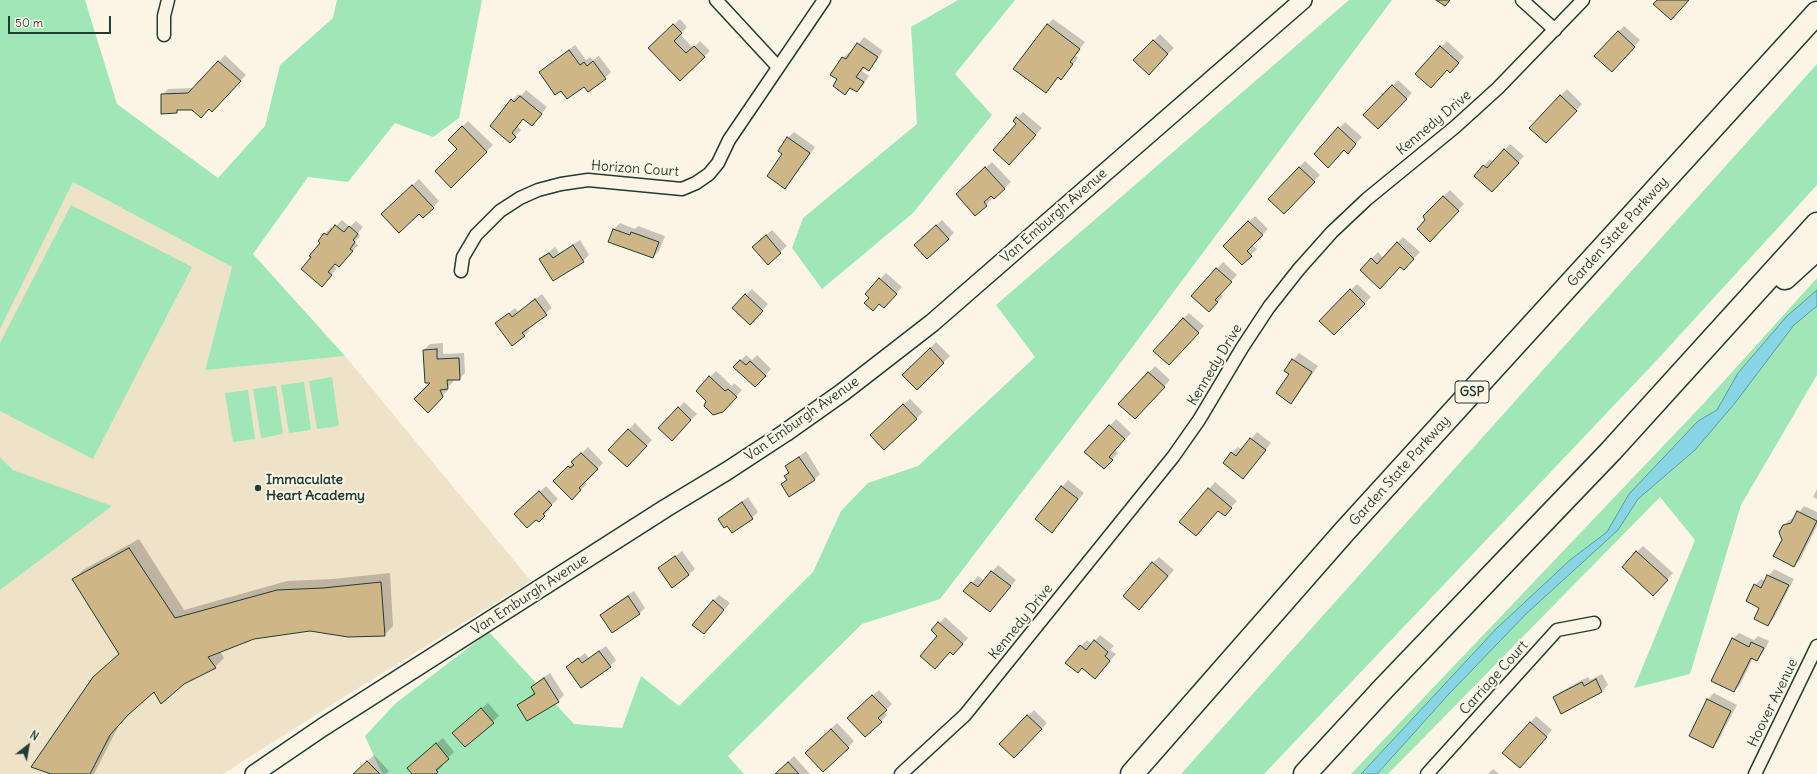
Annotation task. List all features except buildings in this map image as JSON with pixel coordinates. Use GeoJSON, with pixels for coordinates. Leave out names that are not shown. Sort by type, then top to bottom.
{"type":"FeatureCollection","features":[{"type":"Feature","properties":{"kind":"highway","name":"Garden State Parkway"},"geometry":{"type":"LineString","coordinates":[[1132,774],[1349,526],[1817,13]]}},
{"type":"Feature","properties":{"kind":"highway"},"geometry":{"type":"LineString","coordinates":[[1305,774],[1389,683],[1611,451],[1817,224]]}},
{"type":"Feature","properties":{"kind":"highway"},"geometry":{"type":"LineString","coordinates":[[1611,451],[1817,249]]}},
{"type":"Feature","properties":{"kind":"main road","name":"Van Emburgh Avenue"},"geometry":{"type":"LineString","coordinates":[[254,774],[349,710],[660,512],[726,472],[843,392],[932,323],[1302,0]]}},
{"type":"Feature","properties":{"kind":"street"},"geometry":{"type":"LineString","coordinates":[[164,35],[164,16],[168,0]]}},
{"type":"Feature","properties":{"kind":"street"},"geometry":{"type":"LineString","coordinates":[[716,0],[778,67]]}},
{"type":"Feature","properties":{"kind":"street","name":"Horizon Court"},"geometry":{"type":"LineString","coordinates":[[461,271],[463,257],[476,235],[500,211],[520,198],[538,190],[561,184],[588,180],[682,189],[696,183],[709,174],[718,163],[729,140],[824,0]]}},
{"type":"Feature","properties":{"kind":"street"},"geometry":{"type":"LineString","coordinates":[[1522,0],[1555,30]]}},
{"type":"Feature","properties":{"kind":"street","name":"Kennedy Drive"},"geometry":{"type":"LineString","coordinates":[[901,774],[965,715],[1173,457],[1199,420],[1242,348],[1269,307],[1299,269],[1332,232],[1367,199],[1471,113],[1498,88],[1583,0]]}},
{"type":"Feature","properties":{"kind":"street","name":"Carriage Court"},"geometry":{"type":"LineString","coordinates":[[1428,774],[1557,630],[1594,623]]}},
{"type":"Feature","properties":{"kind":"street","name":"Hoover Avenue"},"geometry":{"type":"LineString","coordinates":[[1755,774],[1817,646]]}},
{"type":"Feature","properties":{"kind":"shaded area","name":"Immaculate Heart Academy"},"geometry":{"type":"Polygon","coordinates":[[[73,182],[232,267],[205,369],[345,356],[531,581],[223,774],[0,774],[0,590],[111,506],[13,470],[0,457],[0,329],[73,182]]]}},
{"type":"Feature","properties":{"kind":"green space"},"geometry":{"type":"Polygon","coordinates":[[[0,0],[85,0],[117,104],[218,178],[265,126],[280,65],[333,18],[337,0],[482,0],[459,118],[433,137],[395,123],[348,182],[308,177],[253,254],[345,356],[205,370],[232,267],[73,182],[0,329],[0,0]]]}},
{"type":"Feature","properties":{"kind":"green space"},"geometry":{"type":"Polygon","coordinates":[[[958,0],[1015,0],[955,74],[992,115],[913,213],[822,289],[792,248],[803,218],[917,124],[911,27],[958,0]]]}},
{"type":"Feature","properties":{"kind":"green space"},"geometry":{"type":"Polygon","coordinates":[[[1349,0],[1392,0],[1104,385],[940,599],[862,624],[728,756],[744,774],[382,774],[365,736],[396,703],[489,632],[574,724],[622,728],[641,676],[679,706],[813,572],[841,511],[868,483],[918,466],[1035,357],[996,305],[1349,0]]]}},
{"type":"Feature","properties":{"kind":"green space"},"geometry":{"type":"Polygon","coordinates":[[[1817,64],[1817,185],[1657,360],[1264,774],[1181,774],[1817,64]]]}},
{"type":"Feature","properties":{"kind":"green space"},"geometry":{"type":"Polygon","coordinates":[[[71,205],[192,267],[93,459],[0,411],[0,343],[71,205]]]}},
{"type":"Feature","properties":{"kind":"green space"},"geometry":{"type":"Polygon","coordinates":[[[1817,278],[1817,375],[1741,505],[1690,674],[1634,688],[1695,540],[1660,497],[1388,774],[1351,774],[1704,403],[1817,278]]]}},
{"type":"Feature","properties":{"kind":"green space"},"geometry":{"type":"Polygon","coordinates":[[[332,377],[339,426],[317,429],[309,381],[332,377]]]}},
{"type":"Feature","properties":{"kind":"green space"},"geometry":{"type":"Polygon","coordinates":[[[304,382],[311,430],[289,433],[281,385],[304,382]]]}},
{"type":"Feature","properties":{"kind":"green space"},"geometry":{"type":"Polygon","coordinates":[[[276,386],[283,434],[261,438],[253,389],[276,386]]]}},
{"type":"Feature","properties":{"kind":"green space"},"geometry":{"type":"Polygon","coordinates":[[[248,390],[255,439],[233,442],[225,393],[248,390]]]}},
{"type":"Feature","properties":{"kind":"green space"},"geometry":{"type":"Polygon","coordinates":[[[0,457],[13,470],[112,506],[0,590],[0,457]]]}},
{"type":"Feature","properties":{"kind":"water"},"geometry":{"type":"Polygon","coordinates":[[[1817,290],[1817,306],[1794,325],[1735,403],[1695,450],[1638,499],[1618,530],[1526,614],[1448,695],[1377,774],[1361,774],[1496,629],[1570,560],[1607,532],[1629,494],[1698,421],[1717,410],[1738,373],[1787,316],[1817,290]]]}},
{"type":"Feature","properties":{"kind":"place","name":"Immaculate Heart Academy"},"geometry":{"type":"Point","coordinates":[258,488]}}]}
